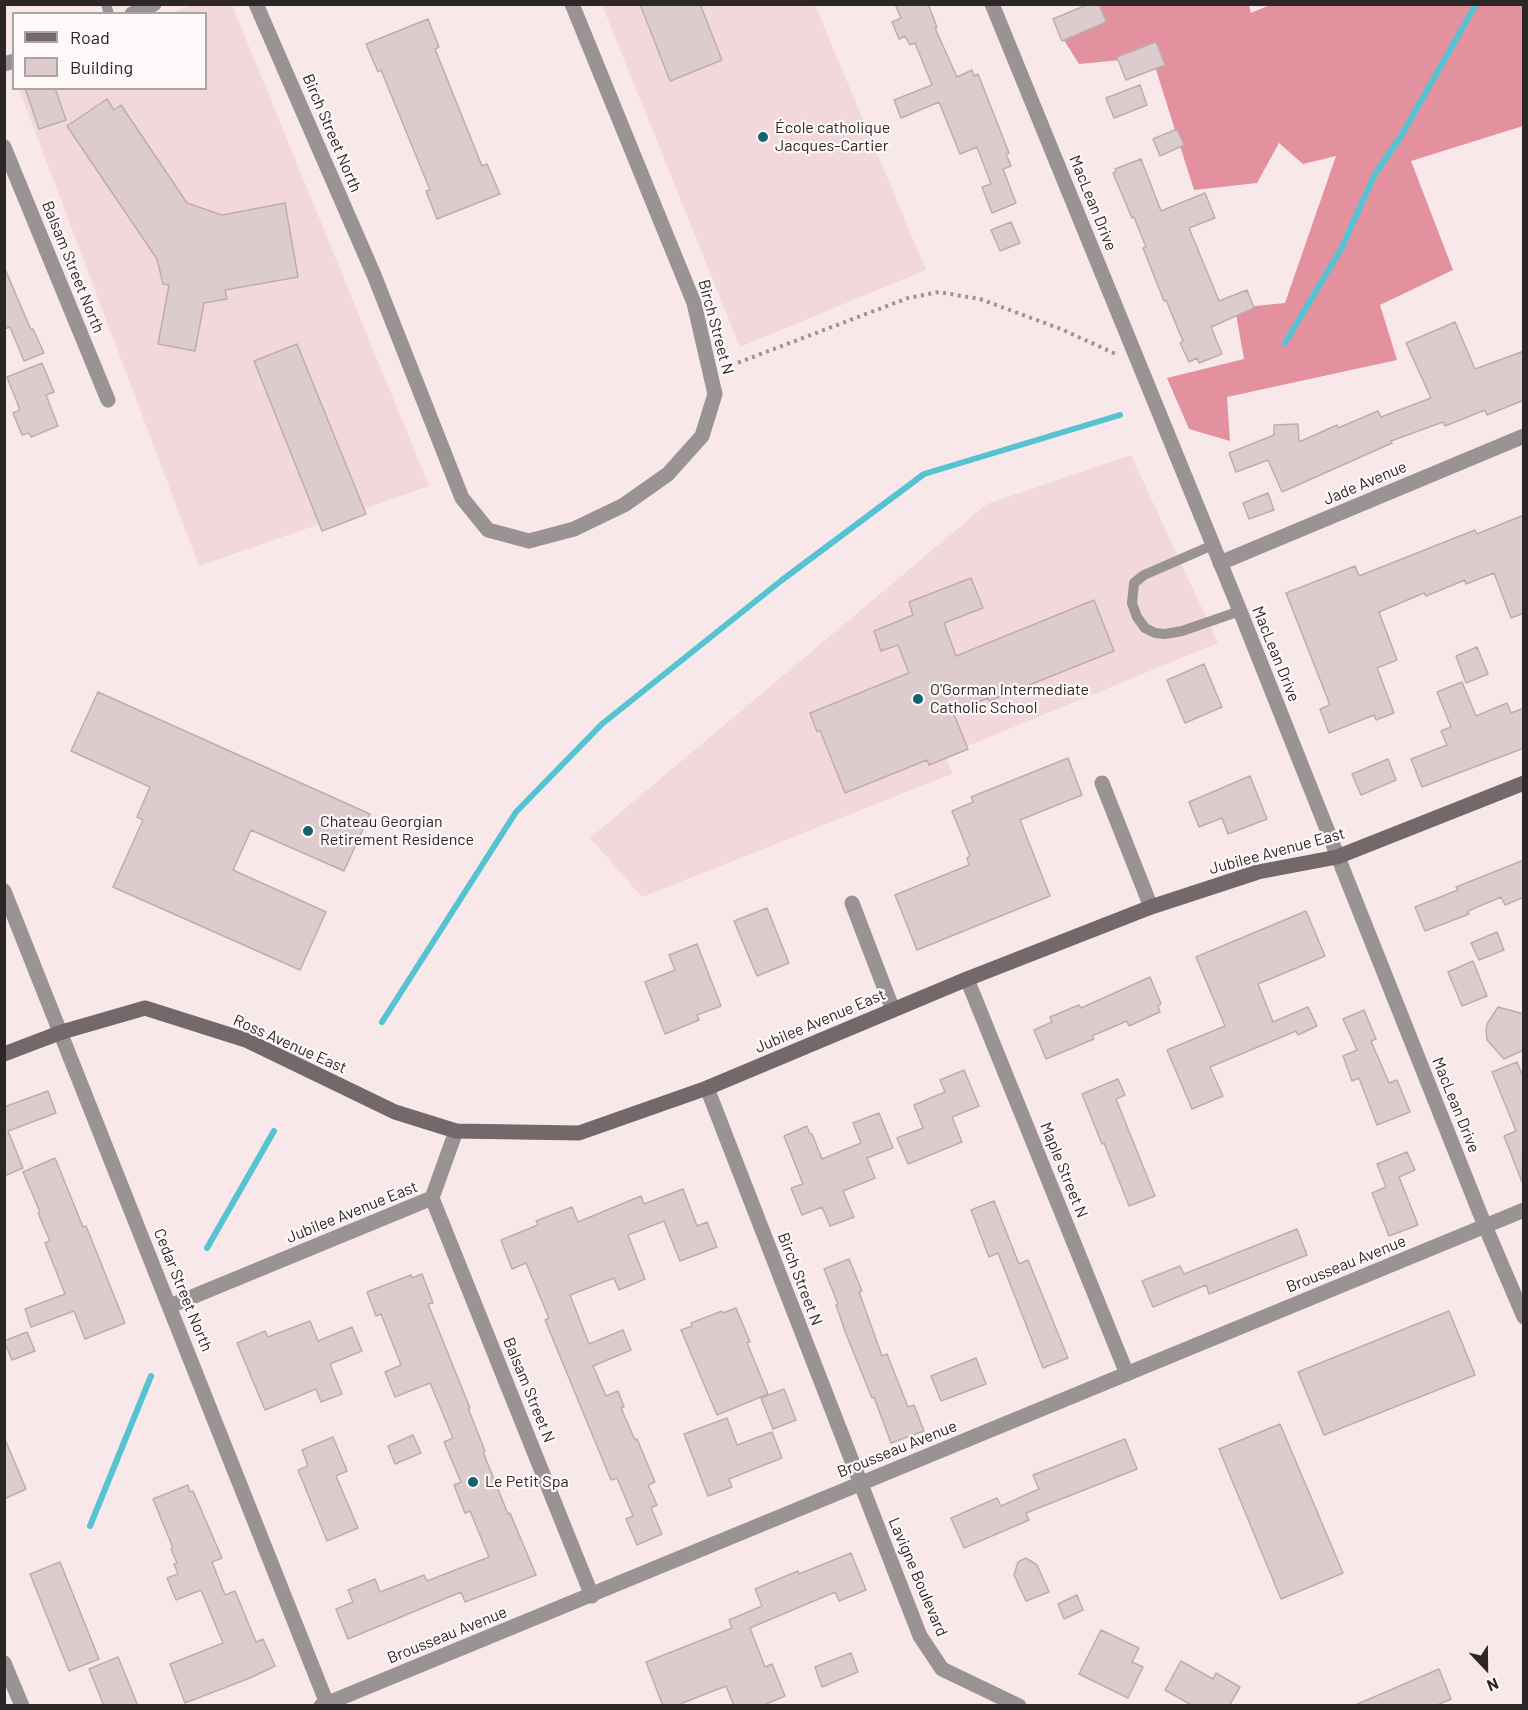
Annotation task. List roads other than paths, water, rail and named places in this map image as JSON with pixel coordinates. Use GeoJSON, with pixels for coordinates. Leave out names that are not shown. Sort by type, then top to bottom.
{"type":"FeatureCollection","features":[{"type":"Feature","properties":{"kind":"main road","name":"Jubilee Avenue East"},"geometry":{"type":"LineString","coordinates":[[456,1131],[579,1133],[707,1088],[967,979],[1151,907],[1258,872],[1337,857],[1524,783]]}},
{"type":"Feature","properties":{"kind":"main road","name":"Ross Avenue East"},"geometry":{"type":"LineString","coordinates":[[4,1054],[62,1032],[145,1008],[246,1040],[395,1112],[456,1131]]}},
{"type":"Feature","properties":{"kind":"street"},"geometry":{"type":"LineString","coordinates":[[136,12],[154,4]]}},
{"type":"Feature","properties":{"kind":"street","name":"Birch Street North"},"geometry":{"type":"LineString","coordinates":[[256,4],[374,275]]}},
{"type":"Feature","properties":{"kind":"street","name":"Birch Street N"},"geometry":{"type":"LineString","coordinates":[[374,275],[462,498],[488,530],[529,541],[574,529],[624,505],[668,474],[702,436],[715,394],[694,303],[572,4]]}},
{"type":"Feature","properties":{"kind":"street","name":"MacLean Drive"},"geometry":{"type":"LineString","coordinates":[[992,4],[1240,611],[1485,1226],[1524,1317]]}},
{"type":"Feature","properties":{"kind":"street","name":"Balsam Street North"},"geometry":{"type":"LineString","coordinates":[[4,147],[108,400]]}},
{"type":"Feature","properties":{"kind":"street","name":"Jade Avenue"},"geometry":{"type":"LineString","coordinates":[[1220,563],[1524,436]]}},
{"type":"Feature","properties":{"kind":"street"},"geometry":{"type":"LineString","coordinates":[[1102,783],[1151,907]]}},
{"type":"Feature","properties":{"kind":"street","name":"Cedar Street North"},"geometry":{"type":"LineString","coordinates":[[4,891],[62,1032],[325,1705]]}},
{"type":"Feature","properties":{"kind":"street"},"geometry":{"type":"LineString","coordinates":[[852,903],[893,1010]]}},
{"type":"Feature","properties":{"kind":"street","name":"Maple Street N"},"geometry":{"type":"LineString","coordinates":[[967,979],[1127,1374]]}},
{"type":"Feature","properties":{"kind":"street","name":"Birch Street N"},"geometry":{"type":"LineString","coordinates":[[707,1088],[860,1484]]}},
{"type":"Feature","properties":{"kind":"street","name":"Jubilee Avenue East"},"geometry":{"type":"LineString","coordinates":[[170,1306],[432,1198],[456,1131]]}},
{"type":"Feature","properties":{"kind":"street","name":"Balsam Street N"},"geometry":{"type":"LineString","coordinates":[[432,1198],[592,1596]]}},
{"type":"Feature","properties":{"kind":"street","name":"Brousseau Avenue"},"geometry":{"type":"LineString","coordinates":[[325,1705],[1524,1210]]}},
{"type":"Feature","properties":{"kind":"street","name":"Lavigne Boulevard"},"geometry":{"type":"LineString","coordinates":[[860,1484],[920,1636],[942,1668],[1019,1706]]}},
{"type":"Feature","properties":{"kind":"street"},"geometry":{"type":"LineString","coordinates":[[4,1663],[22,1706]]}},
{"type":"Feature","properties":{"kind":"lane"},"geometry":{"type":"LineString","coordinates":[[1213,545],[1144,575],[1134,583],[1132,603],[1137,617],[1145,628],[1155,633],[1165,634],[1182,631],[1240,611]]}},
{"type":"Feature","properties":{"kind":"waterway"},"geometry":{"type":"LineString","coordinates":[[1285,343],[1341,249],[1375,174],[1401,136],[1476,4]]}},
{"type":"Feature","properties":{"kind":"waterway"},"geometry":{"type":"LineString","coordinates":[[382,1022],[516,812],[602,724],[782,580],[924,474],[1120,415]]}},
{"type":"Feature","properties":{"kind":"waterway"},"geometry":{"type":"LineString","coordinates":[[207,1248],[274,1131]]}},
{"type":"Feature","properties":{"kind":"waterway"},"geometry":{"type":"LineString","coordinates":[[90,1526],[151,1376]]}},
{"type":"Feature","properties":{"kind":"place","name":"École catholique Jacques-Cartier"},"geometry":{"type":"Point","coordinates":[763,137]}},
{"type":"Feature","properties":{"kind":"place","name":"O'Gorman Intermediate Catholic School"},"geometry":{"type":"Point","coordinates":[918,699]}},
{"type":"Feature","properties":{"kind":"place","name":"Chateau Georgian Retirement Residence"},"geometry":{"type":"Point","coordinates":[308,831]}},
{"type":"Feature","properties":{"kind":"place","name":"Le Petit Spa"},"geometry":{"type":"Point","coordinates":[473,1482]}}]}
